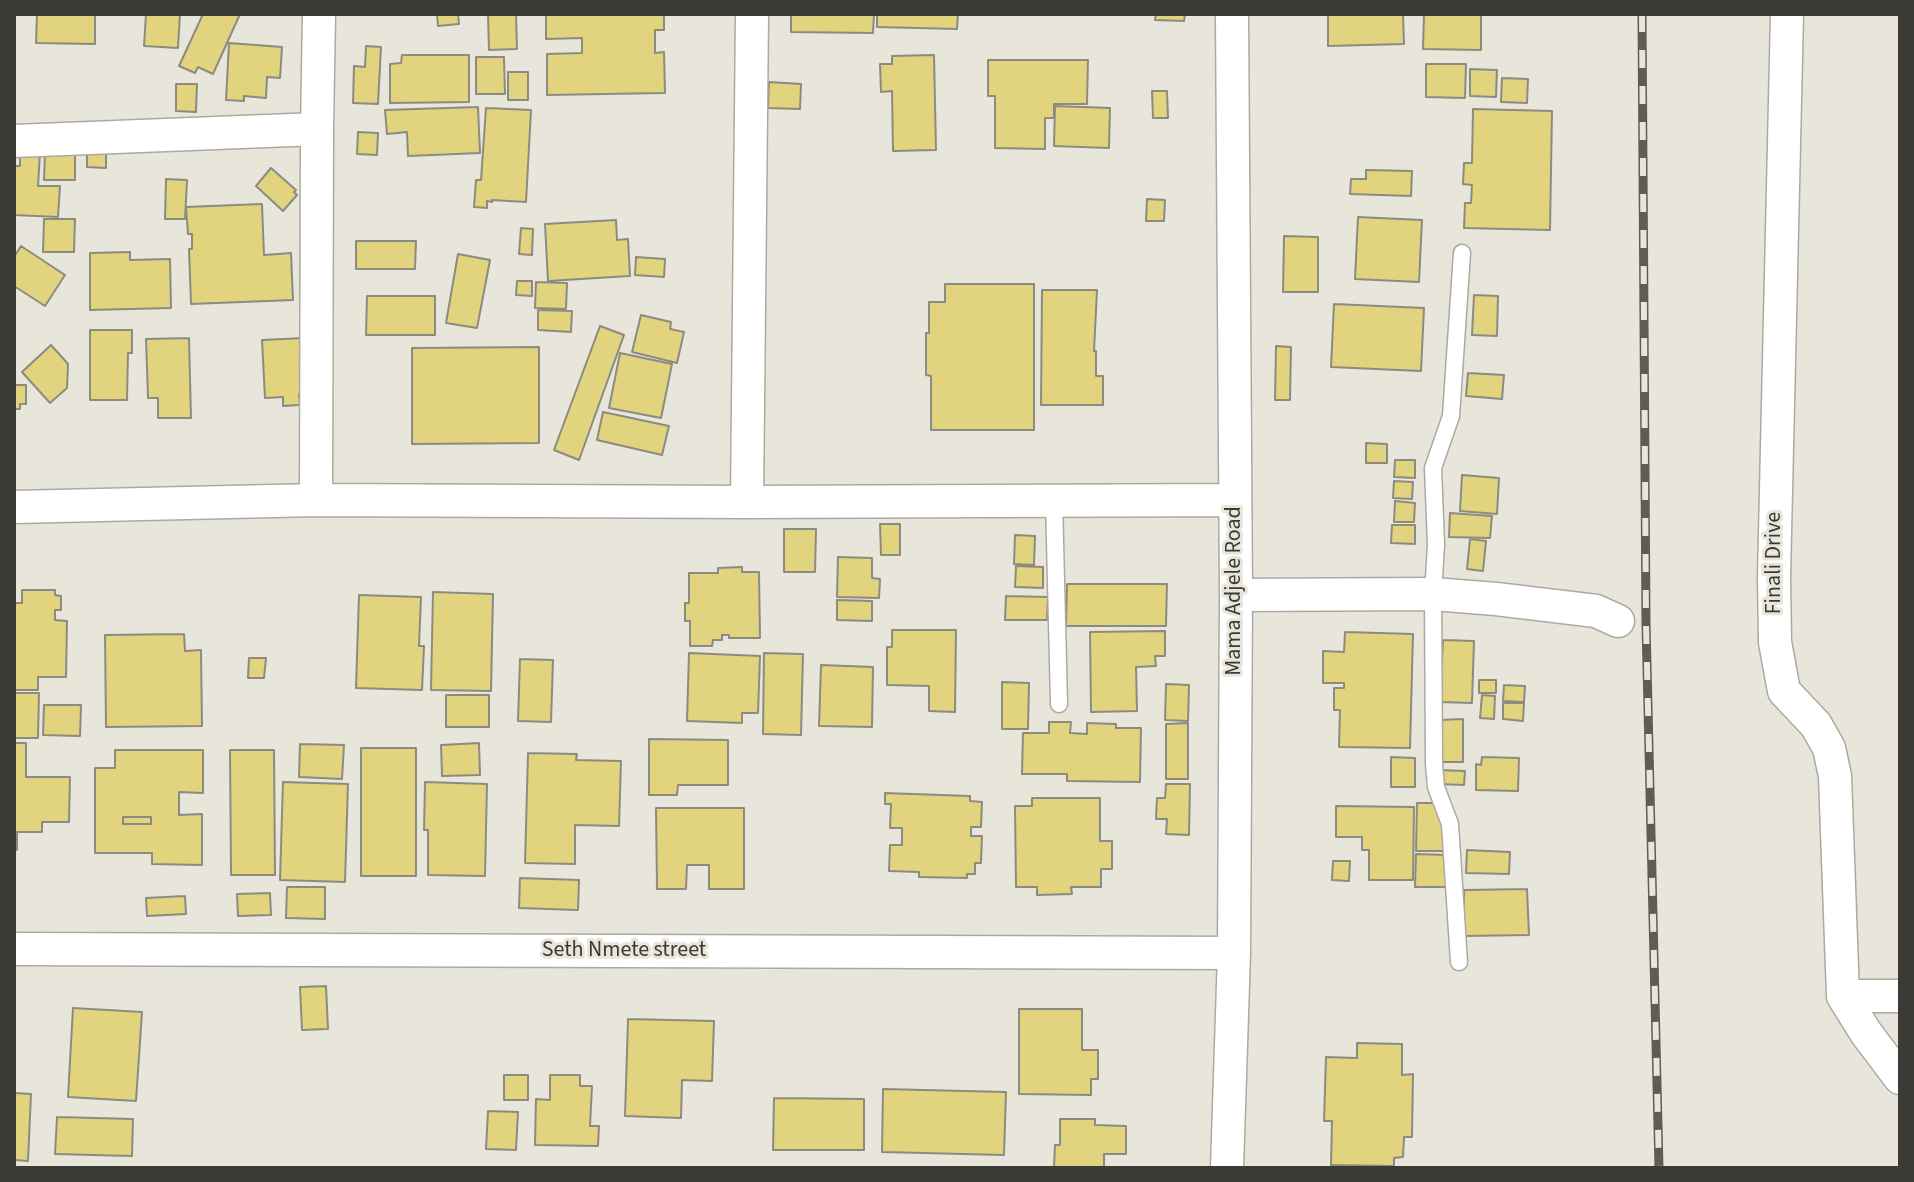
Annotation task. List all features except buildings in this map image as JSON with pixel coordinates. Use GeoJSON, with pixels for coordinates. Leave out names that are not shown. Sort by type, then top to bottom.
{"type":"FeatureCollection","features":[{"type":"Feature","properties":{"kind":"street"},"geometry":{"type":"LineString","coordinates":[[316,500],[319,14]]}},
{"type":"Feature","properties":{"kind":"street"},"geometry":{"type":"LineString","coordinates":[[747,502],[752,14]]}},
{"type":"Feature","properties":{"kind":"street","name":"Mama Adjele Road"},"geometry":{"type":"LineString","coordinates":[[1227,1168],[1234,953],[1236,595],[1232,14]]}},
{"type":"Feature","properties":{"kind":"street","name":"Finali Drive"},"geometry":{"type":"LineString","coordinates":[[1787,14],[1775,642],[1784,691],[1816,725],[1829,748],[1835,776],[1843,996],[1900,1078]]}},
{"type":"Feature","properties":{"kind":"street"},"geometry":{"type":"LineString","coordinates":[[14,141],[317,129]]}},
{"type":"Feature","properties":{"kind":"street"},"geometry":{"type":"LineString","coordinates":[[14,507],[316,500],[1235,500]]}},
{"type":"Feature","properties":{"kind":"street"},"geometry":{"type":"LineString","coordinates":[[1236,595],[1433,594],[1596,611],[1618,621]]}},
{"type":"Feature","properties":{"kind":"street","name":"Seth Nmete street"},"geometry":{"type":"LineString","coordinates":[[14,949],[1234,953]]}},
{"type":"Feature","properties":{"kind":"street"},"geometry":{"type":"LineString","coordinates":[[1843,996],[1900,996]]}},
{"type":"Feature","properties":{"kind":"lane"},"geometry":{"type":"LineString","coordinates":[[1459,962],[1450,824],[1436,787],[1434,764],[1433,594],[1436,545],[1433,468],[1451,416],[1462,253]]}},
{"type":"Feature","properties":{"kind":"lane"},"geometry":{"type":"LineString","coordinates":[[1054,500],[1059,704]]}},
{"type":"Feature","properties":{"kind":"railway"},"geometry":{"type":"LineString","coordinates":[[1642,14],[1646,624],[1659,1168]]}}]}
